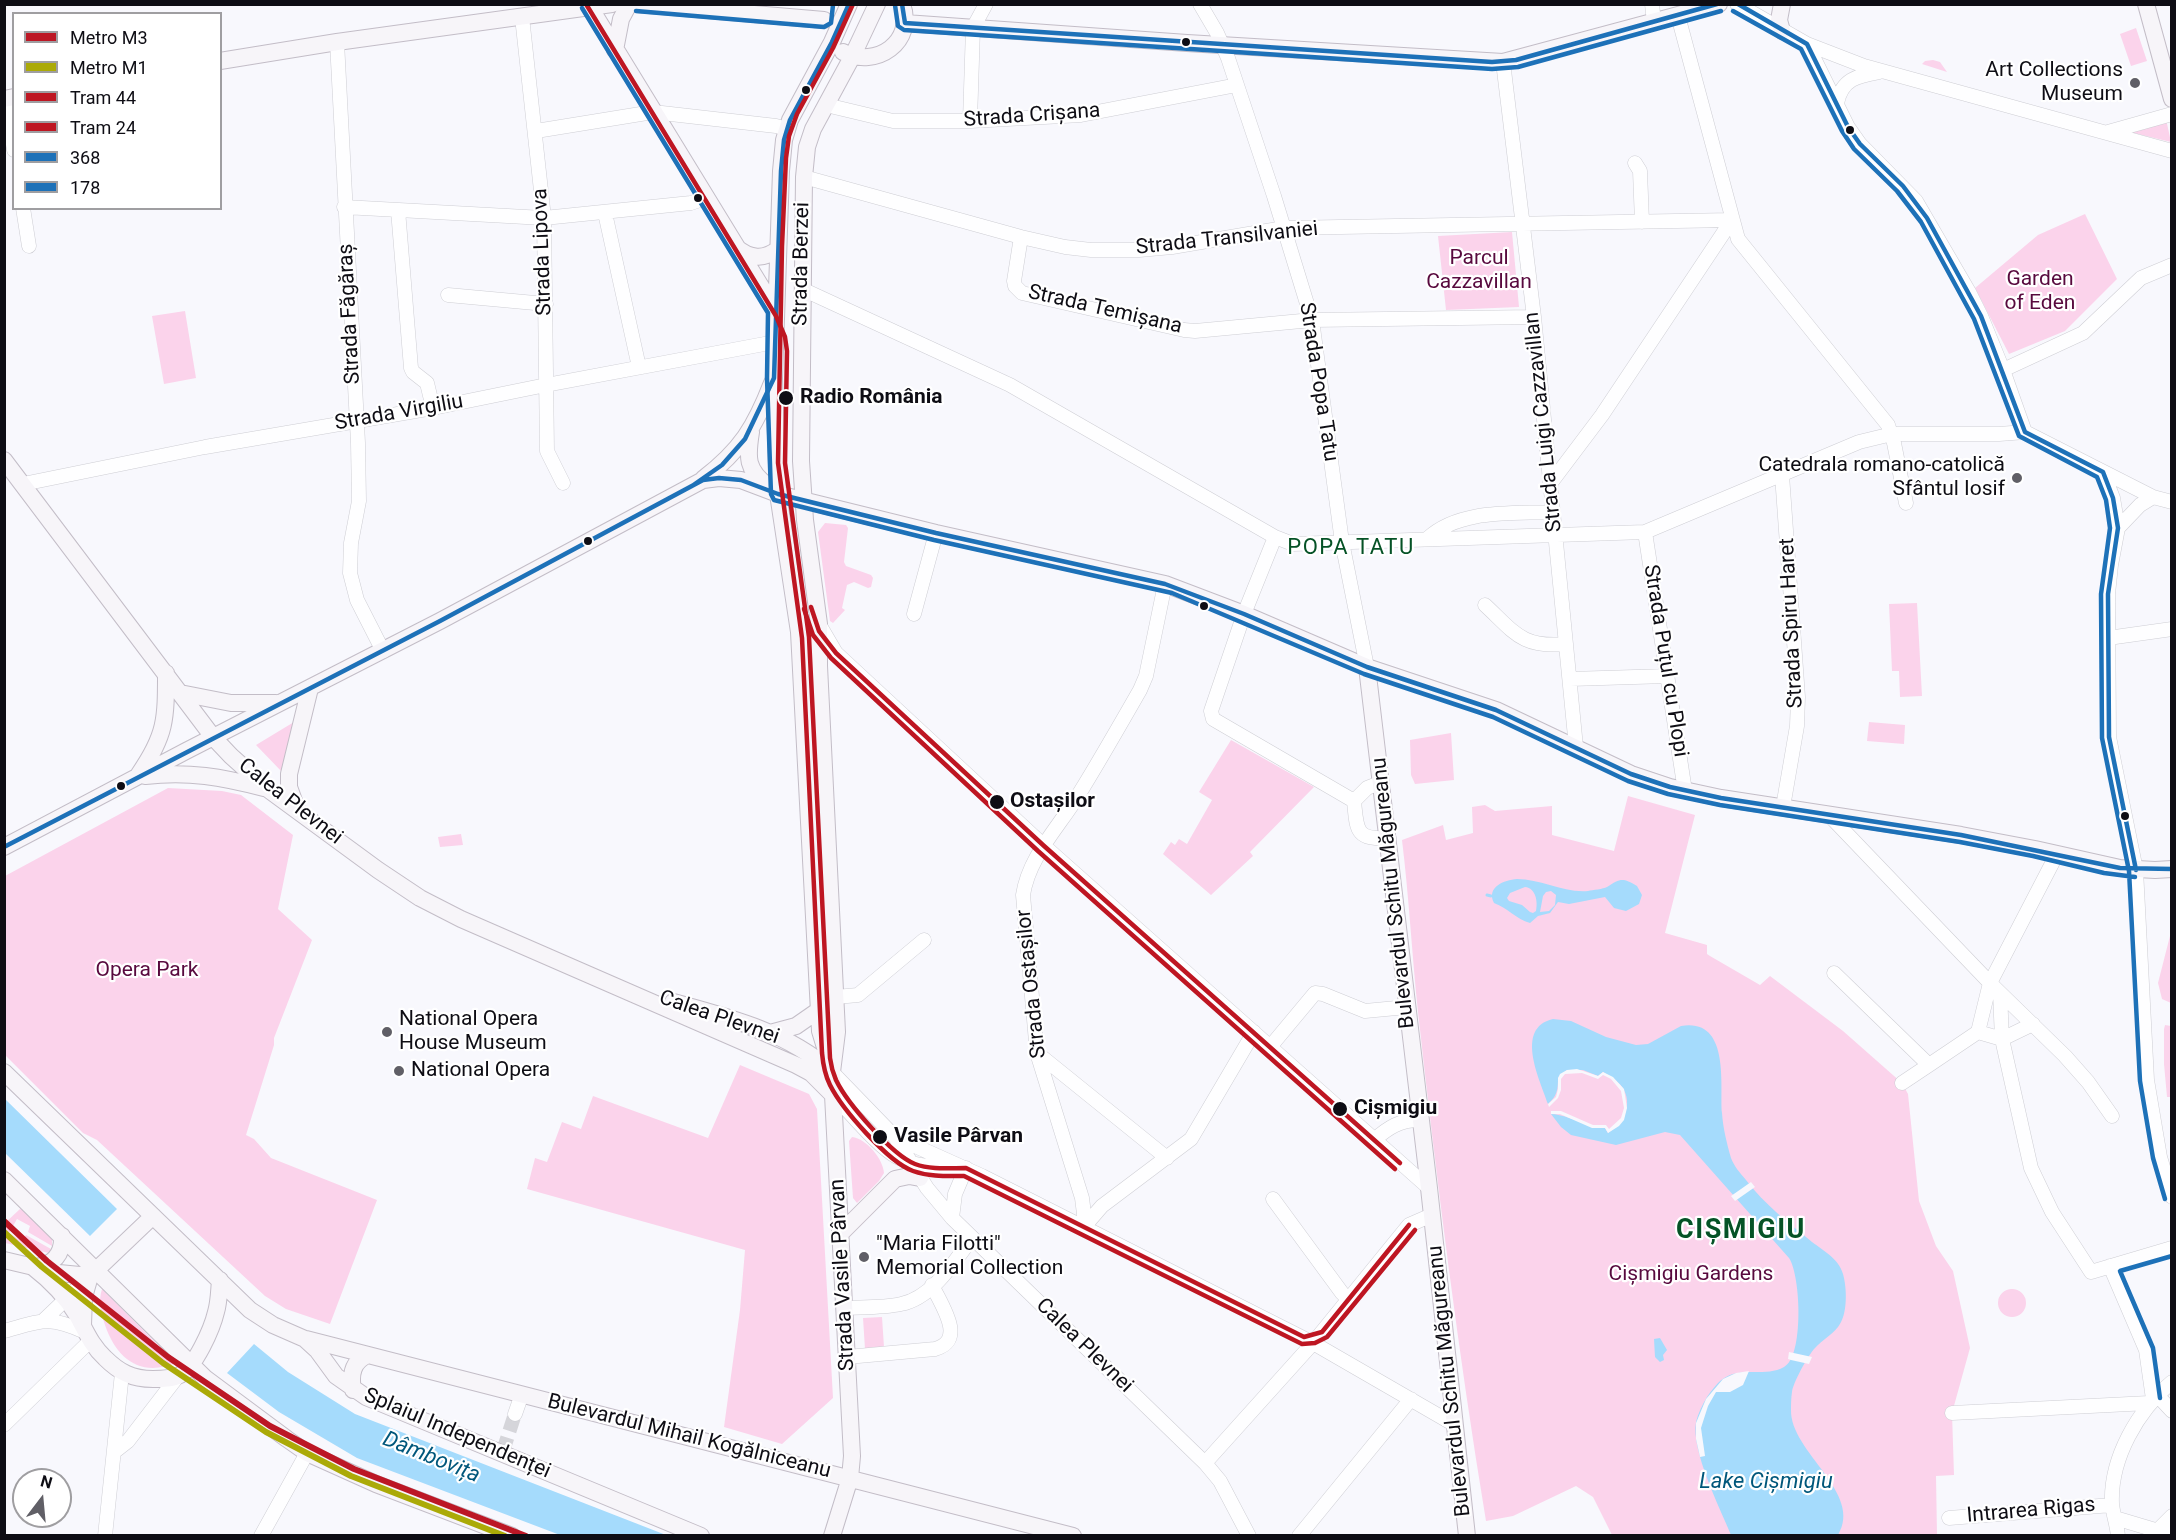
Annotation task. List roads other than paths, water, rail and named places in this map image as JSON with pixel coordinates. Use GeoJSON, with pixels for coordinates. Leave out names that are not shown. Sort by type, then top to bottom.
{"type":"FeatureCollection","features":[{"type":"Feature","properties":{"kind":"main road"},"geometry":{"type":"LineString","coordinates":[[543,15],[563,4]]}},
{"type":"Feature","properties":{"kind":"main road"},"geometry":{"type":"LineString","coordinates":[[222,62],[337,42],[612,4]]}},
{"type":"Feature","properties":{"kind":"main road"},"geometry":{"type":"LineString","coordinates":[[605,32],[609,17],[622,4]]}},
{"type":"Feature","properties":{"kind":"main road"},"geometry":{"type":"LineString","coordinates":[[615,50],[621,20],[628,4]]}},
{"type":"Feature","properties":{"kind":"main road"},"geometry":{"type":"LineString","coordinates":[[637,4],[825,12],[826,32],[832,42],[840,51],[852,57],[863,58],[875,57],[886,52],[895,44],[902,34],[905,23],[902,4]]}},
{"type":"Feature","properties":{"kind":"main road","name":"Strada Berzei"},"geometry":{"type":"LineString","coordinates":[[832,1072],[820,1031],[798,615],[778,494],[774,378],[780,171],[787,129],[849,4]]}},
{"type":"Feature","properties":{"kind":"main road","name":"Strada Berzei"},"geometry":{"type":"LineString","coordinates":[[832,1072],[837,1032],[836,997],[819,624],[803,500],[800,389],[804,177],[805,156],[810,138],[877,4]]}},
{"type":"Feature","properties":{"kind":"main road"},"geometry":{"type":"LineString","coordinates":[[905,23],[1503,62],[1719,4]]}},
{"type":"Feature","properties":{"kind":"main road"},"geometry":{"type":"LineString","coordinates":[[1782,4],[1779,20],[1782,31]]}},
{"type":"Feature","properties":{"kind":"main road"},"geometry":{"type":"LineString","coordinates":[[2146,4],[2172,99]]}},
{"type":"Feature","properties":{"kind":"main road"},"geometry":{"type":"LineString","coordinates":[[589,6],[776,311]]}},
{"type":"Feature","properties":{"kind":"main road"},"geometry":{"type":"LineString","coordinates":[[736,247],[755,257],[764,257],[778,249]]}},
{"type":"Feature","properties":{"kind":"main road"},"geometry":{"type":"LineString","coordinates":[[4,847],[382,651],[703,480],[730,458],[752,429],[774,378]]}},
{"type":"Feature","properties":{"kind":"main road"},"geometry":{"type":"LineString","coordinates":[[752,429],[749,451],[752,471],[758,479],[778,494]]}},
{"type":"Feature","properties":{"kind":"main road","name":"Calea Plevnei"},"geometry":{"type":"LineString","coordinates":[[4,460],[213,737],[269,790],[420,898],[461,920],[796,1065],[811,1073],[833,1095]]}},
{"type":"Feature","properties":{"kind":"main road"},"geometry":{"type":"LineString","coordinates":[[703,480],[719,478],[741,480],[778,494],[936,533],[1165,584],[1244,614],[1367,667],[1496,710],[1631,774],[1685,791],[1961,835],[2106,866],[2136,870],[2172,869]]}},
{"type":"Feature","properties":{"kind":"main road","name":"Bulevardul Schitu Măgureanu"},"geometry":{"type":"LineString","coordinates":[[1367,667],[1389,838],[1467,1536]]}},
{"type":"Feature","properties":{"kind":"main road"},"geometry":{"type":"LineString","coordinates":[[138,776],[157,746],[164,726],[166,673]]}},
{"type":"Feature","properties":{"kind":"main road"},"geometry":{"type":"LineString","coordinates":[[297,810],[289,787],[289,774],[310,688]]}},
{"type":"Feature","properties":{"kind":"main road"},"geometry":{"type":"LineString","coordinates":[[180,693],[231,703],[282,702]]}},
{"type":"Feature","properties":{"kind":"main road"},"geometry":{"type":"LineString","coordinates":[[138,776],[170,773],[199,774],[231,779],[269,790]]}},
{"type":"Feature","properties":{"kind":"main road","name":"Calea Plevnei"},"geometry":{"type":"LineString","coordinates":[[614,985],[770,1033],[810,1053],[832,1072]]}},
{"type":"Feature","properties":{"kind":"main road"},"geometry":{"type":"LineString","coordinates":[[770,1033],[796,1026],[819,1010]]}},
{"type":"Feature","properties":{"kind":"main road","name":"Splaiul Independenței"},"geometry":{"type":"LineString","coordinates":[[4,1072],[250,1310],[266,1321],[305,1339],[317,1350],[336,1377],[353,1390],[701,1536]]}},
{"type":"Feature","properties":{"kind":"main road","name":"Strada Vasile Pârvan"},"geometry":{"type":"LineString","coordinates":[[832,1072],[852,1456],[850,1478],[832,1536]]}},
{"type":"Feature","properties":{"kind":"main road"},"geometry":{"type":"LineString","coordinates":[[840,1234],[896,1179],[909,1176],[920,1178]]}},
{"type":"Feature","properties":{"kind":"main road"},"geometry":{"type":"LineString","coordinates":[[4,1180],[62,1236],[93,1273],[185,1371],[211,1383],[307,1452],[376,1484],[512,1536]]}},
{"type":"Feature","properties":{"kind":"main road"},"geometry":{"type":"LineString","coordinates":[[86,1333],[84,1296],[93,1273],[153,1216]]}},
{"type":"Feature","properties":{"kind":"main road"},"geometry":{"type":"LineString","coordinates":[[34,1268],[49,1264],[56,1258],[61,1250],[62,1236]]}},
{"type":"Feature","properties":{"kind":"main road"},"geometry":{"type":"LineString","coordinates":[[4,1260],[68,1274],[93,1273]]}},
{"type":"Feature","properties":{"kind":"main road"},"geometry":{"type":"LineString","coordinates":[[34,1268],[47,1278],[66,1299],[86,1333],[105,1358],[122,1373],[146,1379],[185,1371],[214,1320],[220,1280]]}},
{"type":"Feature","properties":{"kind":"main road","name":"Bulevardul Mihail Kogălniceanu"},"geometry":{"type":"LineString","coordinates":[[305,1339],[1073,1536]]}},
{"type":"Feature","properties":{"kind":"main road"},"geometry":{"type":"LineString","coordinates":[[353,1390],[354,1366],[368,1355]]}},
{"type":"Feature","properties":{"kind":"street"},"geometry":{"type":"LineString","coordinates":[[970,121],[973,28],[986,4]]}},
{"type":"Feature","properties":{"kind":"street","name":"Strada Popa Tatu"},"geometry":{"type":"LineString","coordinates":[[1200,4],[1224,45],[1312,320],[1342,542],[1367,667]]}},
{"type":"Feature","properties":{"kind":"street"},"geometry":{"type":"LineString","coordinates":[[1652,4],[1654,22]]}},
{"type":"Feature","properties":{"kind":"street"},"geometry":{"type":"LineString","coordinates":[[1737,4],[1807,44],[1843,59],[2172,151]]}},
{"type":"Feature","properties":{"kind":"street"},"geometry":{"type":"LineString","coordinates":[[1678,16],[1732,220],[1741,245],[1886,422],[1892,434],[1906,503]]}},
{"type":"Feature","properties":{"kind":"street","name":"Strada Lipova"},"geometry":{"type":"LineString","coordinates":[[522,17],[544,218],[547,451],[563,483]]}},
{"type":"Feature","properties":{"kind":"street","name":"Strada Făgăraș"},"geometry":{"type":"LineString","coordinates":[[337,42],[357,421],[359,501],[351,543],[350,573],[357,600],[382,651]]}},
{"type":"Feature","properties":{"kind":"street"},"geometry":{"type":"LineString","coordinates":[[1807,44],[1860,144],[1903,186],[1927,218],[1981,316],[2025,432]]}},
{"type":"Feature","properties":{"kind":"street","name":"Strada Luigi Cazzavillan"},"geometry":{"type":"LineString","coordinates":[[1503,62],[1534,317],[1576,747]]}},
{"type":"Feature","properties":{"kind":"street"},"geometry":{"type":"LineString","coordinates":[[1837,103],[1844,85],[1859,77],[1883,71]]}},
{"type":"Feature","properties":{"kind":"street","name":"Strada Crișana"},"geometry":{"type":"LineString","coordinates":[[826,105],[893,121],[970,121],[1081,115],[1237,86]]}},
{"type":"Feature","properties":{"kind":"street"},"geometry":{"type":"LineString","coordinates":[[5,98],[12,138]]}},
{"type":"Feature","properties":{"kind":"street"},"geometry":{"type":"LineString","coordinates":[[536,131],[653,112],[787,129]]}},
{"type":"Feature","properties":{"kind":"street"},"geometry":{"type":"LineString","coordinates":[[2106,133],[2172,114]]}},
{"type":"Feature","properties":{"kind":"street"},"geometry":{"type":"LineString","coordinates":[[1635,163],[1640,171],[1642,222]]}},
{"type":"Feature","properties":{"kind":"street","name":"Strada Transilvaniei"},"geometry":{"type":"LineString","coordinates":[[804,177],[1021,237],[1091,250],[1172,247],[1284,228],[1732,220]]}},
{"type":"Feature","properties":{"kind":"street"},"geometry":{"type":"LineString","coordinates":[[344,207],[544,218],[691,203],[706,198]]}},
{"type":"Feature","properties":{"kind":"street"},"geometry":{"type":"LineString","coordinates":[[23,210],[29,246]]}},
{"type":"Feature","properties":{"kind":"street"},"geometry":{"type":"LineString","coordinates":[[398,210],[411,368],[412,372],[427,384],[433,408]]}},
{"type":"Feature","properties":{"kind":"street"},"geometry":{"type":"LineString","coordinates":[[605,213],[639,367]]}},
{"type":"Feature","properties":{"kind":"street"},"geometry":{"type":"LineString","coordinates":[[1550,484],[1602,415],[1732,220]]}},
{"type":"Feature","properties":{"kind":"street","name":"Strada Temișana"},"geometry":{"type":"LineString","coordinates":[[1021,237],[1014,280],[1015,286],[1022,293],[1184,330],[1195,331],[1312,320],[1534,317]]}},
{"type":"Feature","properties":{"kind":"street"},"geometry":{"type":"LineString","coordinates":[[2003,370],[2083,333],[2141,278],[2172,265]]}},
{"type":"Feature","properties":{"kind":"street"},"geometry":{"type":"LineString","coordinates":[[802,289],[1010,385],[1275,537],[1293,544],[1645,532],[1859,442],[1892,434],[2025,432],[2153,497],[2172,502]]}},
{"type":"Feature","properties":{"kind":"street"},"geometry":{"type":"LineString","coordinates":[[448,295],[546,304]]}},
{"type":"Feature","properties":{"kind":"street","name":"Strada Virgiliu"},"geometry":{"type":"LineString","coordinates":[[23,484],[205,447],[433,408],[775,342]]}},
{"type":"Feature","properties":{"kind":"street"},"geometry":{"type":"LineString","coordinates":[[2103,472],[2113,498],[2118,528],[2109,583],[2111,750],[2136,870],[2147,1080],[2158,1149],[2172,1197]]}},
{"type":"Feature","properties":{"kind":"street","name":"Strada Spiru Haret"},"geometry":{"type":"LineString","coordinates":[[1782,475],[1798,698],[1797,726],[1783,807]]}},
{"type":"Feature","properties":{"kind":"street"},"geometry":{"type":"LineString","coordinates":[[2118,528],[2140,504],[2153,497]]}},
{"type":"Feature","properties":{"kind":"street"},"geometry":{"type":"LineString","coordinates":[[1428,538],[1444,526],[1477,517],[1552,512]]}},
{"type":"Feature","properties":{"kind":"street","name":"Strada Puțul cu Plopi"},"geometry":{"type":"LineString","coordinates":[[1645,532],[1685,791]]}},
{"type":"Feature","properties":{"kind":"street"},"geometry":{"type":"LineString","coordinates":[[914,614],[936,533]]}},
{"type":"Feature","properties":{"kind":"street"},"geometry":{"type":"LineString","coordinates":[[1275,537],[1244,614],[1211,711],[1214,719],[1354,801]]}},
{"type":"Feature","properties":{"kind":"street","name":"Strada Ostașilor"},"geometry":{"type":"LineString","coordinates":[[1083,1228],[1082,1198],[1037,1053],[1023,895],[1029,871],[1043,845],[1079,794],[1140,690],[1146,676],[1165,584]]}},
{"type":"Feature","properties":{"kind":"street"},"geometry":{"type":"LineString","coordinates":[[1485,605],[1525,640],[1547,646],[1566,644]]}},
{"type":"Feature","properties":{"kind":"street"},"geometry":{"type":"LineString","coordinates":[[819,624],[836,653],[1043,845],[1429,1188]]}},
{"type":"Feature","properties":{"kind":"street"},"geometry":{"type":"LineString","coordinates":[[2108,638],[2172,629]]}},
{"type":"Feature","properties":{"kind":"street"},"geometry":{"type":"LineString","coordinates":[[800,657],[809,651],[836,653]]}},
{"type":"Feature","properties":{"kind":"street"},"geometry":{"type":"LineString","coordinates":[[1570,680],[1667,676]]}},
{"type":"Feature","properties":{"kind":"street"},"geometry":{"type":"LineString","coordinates":[[1382,782],[1367,788],[1354,801],[1356,828],[1359,832],[1374,839],[1389,838]]}},
{"type":"Feature","properties":{"kind":"street"},"geometry":{"type":"LineString","coordinates":[[1828,814],[1990,984],[2081,1074],[2112,1116]]}},
{"type":"Feature","properties":{"kind":"street"},"geometry":{"type":"LineString","coordinates":[[1902,1083],[1978,1032],[1990,984],[2057,854]]}},
{"type":"Feature","properties":{"kind":"street"},"geometry":{"type":"LineString","coordinates":[[836,997],[858,995],[924,939]]}},
{"type":"Feature","properties":{"kind":"street"},"geometry":{"type":"LineString","coordinates":[[1834,973],[1929,1065]]}},
{"type":"Feature","properties":{"kind":"street"},"geometry":{"type":"LineString","coordinates":[[1270,1047],[1315,993],[1365,1011],[1407,1007]]}},
{"type":"Feature","properties":{"kind":"street"},"geometry":{"type":"LineString","coordinates":[[2000,993],[2002,1039],[2031,1168],[2052,1212],[2091,1272],[2172,1248]]}},
{"type":"Feature","properties":{"kind":"street"},"geometry":{"type":"LineString","coordinates":[[1978,1032],[2002,1039],[2033,1024]]}},
{"type":"Feature","properties":{"kind":"street"},"geometry":{"type":"LineString","coordinates":[[1083,1228],[1102,1206],[1191,1139],[1254,1032]]}},
{"type":"Feature","properties":{"kind":"street"},"geometry":{"type":"LineString","coordinates":[[1037,1053],[1167,1158]]}},
{"type":"Feature","properties":{"kind":"street","name":"Calea Plevnei"},"geometry":{"type":"LineString","coordinates":[[832,1072],[895,1137],[920,1178],[952,1218],[1205,1463],[1220,1481],[1249,1536]]}},
{"type":"Feature","properties":{"kind":"street","name":"Calea Plevnei"},"geometry":{"type":"LineString","coordinates":[[833,1095],[891,1154],[911,1162]]}},
{"type":"Feature","properties":{"kind":"street"},"geometry":{"type":"LineString","coordinates":[[1374,1140],[1393,1125],[1407,1120],[1420,1120]]}},
{"type":"Feature","properties":{"kind":"street","name":"Calea Plevnei"},"geometry":{"type":"LineString","coordinates":[[895,1137],[966,1168],[1298,1335],[1318,1337],[1410,1399],[1455,1425]]}},
{"type":"Feature","properties":{"kind":"street"},"geometry":{"type":"LineString","coordinates":[[911,1162],[941,1168],[966,1168],[955,1194],[952,1218]]}},
{"type":"Feature","properties":{"kind":"street"},"geometry":{"type":"LineString","coordinates":[[1274,1199],[1349,1300]]}},
{"type":"Feature","properties":{"kind":"street"},"geometry":{"type":"LineString","coordinates":[[1205,1463],[1318,1337],[1408,1225],[1432,1215]]}},
{"type":"Feature","properties":{"kind":"street"},"geometry":{"type":"LineString","coordinates":[[844,1308],[903,1304],[921,1296],[972,1238]]}},
{"type":"Feature","properties":{"kind":"street"},"geometry":{"type":"LineString","coordinates":[[2110,1266],[2146,1350],[2153,1399]]}},
{"type":"Feature","properties":{"kind":"street"},"geometry":{"type":"LineString","coordinates":[[44,1320],[93,1273]]}},
{"type":"Feature","properties":{"kind":"street"},"geometry":{"type":"LineString","coordinates":[[847,1357],[935,1349],[945,1345],[952,1335],[951,1326],[932,1286]]}},
{"type":"Feature","properties":{"kind":"street"},"geometry":{"type":"LineString","coordinates":[[4,1331],[44,1320],[65,1324],[86,1333],[4,1425]]}},
{"type":"Feature","properties":{"kind":"street"},"geometry":{"type":"LineString","coordinates":[[114,1452],[128,1441],[185,1371]]}},
{"type":"Feature","properties":{"kind":"street"},"geometry":{"type":"LineString","coordinates":[[105,1536],[122,1373]]}},
{"type":"Feature","properties":{"kind":"street"},"geometry":{"type":"LineString","coordinates":[[2118,1536],[2114,1511],[2114,1482],[2120,1460],[2135,1425],[2153,1399],[2172,1382]]}},
{"type":"Feature","properties":{"kind":"street"},"geometry":{"type":"LineString","coordinates":[[515,1414],[522,1395]]}},
{"type":"Feature","properties":{"kind":"street"},"geometry":{"type":"LineString","coordinates":[[1299,1536],[1410,1399]]}},
{"type":"Feature","properties":{"kind":"street"},"geometry":{"type":"LineString","coordinates":[[1952,1413],[2153,1399],[2172,1411]]}},
{"type":"Feature","properties":{"kind":"street"},"geometry":{"type":"LineString","coordinates":[[261,1536],[307,1452]]}},
{"type":"Feature","properties":{"kind":"street"},"geometry":{"type":"LineString","coordinates":[[2114,1511],[2155,1533],[2172,1535]]}},
{"type":"Feature","properties":{"kind":"street","name":"Intrarea Rigas"},"geometry":{"type":"LineString","coordinates":[[1949,1518],[2114,1511]]}},
{"type":"Feature","properties":{"kind":"street"},"geometry":{"type":"LineString","coordinates":[[2155,1533],[2172,1515]]}},
{"type":"Feature","properties":{"kind":"water"},"geometry":{"type":"Polygon","coordinates":[[[1512,880],[1535,881],[1561,888],[1588,891],[1624,880],[1637,886],[1642,895],[1639,904],[1626,911],[1614,908],[1605,897],[1569,904],[1558,902],[1550,913],[1538,916],[1530,923],[1494,903],[1492,893],[1494,889],[1512,880]],[[1525,887],[1510,893],[1507,898],[1533,913],[1537,907],[1535,896],[1532,890],[1525,887]],[[1551,891],[1546,892],[1543,896],[1540,912],[1549,911],[1555,905],[1556,895],[1551,891]]]}},
{"type":"Feature","properties":{"kind":"water","name":"Lake Cișmigiu"},"geometry":{"type":"Polygon","coordinates":[[[1553,1019],[1571,1021],[1606,1037],[1636,1045],[1648,1044],[1681,1026],[1697,1026],[1708,1032],[1715,1042],[1719,1055],[1723,1124],[1734,1164],[1769,1205],[1830,1256],[1841,1269],[1846,1294],[1844,1316],[1838,1327],[1815,1348],[1805,1363],[1793,1388],[1791,1406],[1794,1426],[1834,1488],[1841,1504],[1843,1519],[1838,1535],[1731,1535],[1702,1463],[1696,1422],[1707,1397],[1723,1379],[1733,1374],[1777,1370],[1784,1367],[1790,1360],[1798,1333],[1798,1298],[1793,1267],[1789,1258],[1680,1135],[1665,1132],[1616,1145],[1571,1135],[1561,1127],[1551,1114],[1605,1128],[1608,1133],[1622,1119],[1627,1100],[1620,1085],[1603,1072],[1598,1076],[1583,1070],[1567,1070],[1558,1078],[1556,1092],[1548,1104],[1536,1069],[1532,1044],[1541,1024],[1553,1019]]]}},
{"type":"Feature","properties":{"kind":"water"},"geometry":{"type":"Polygon","coordinates":[[[4,1098],[117,1209],[90,1236],[5,1153],[4,1098]]]}},
{"type":"Feature","properties":{"kind":"water"},"geometry":{"type":"Polygon","coordinates":[[[1660,1338],[1667,1350],[1663,1355],[1664,1360],[1660,1362],[1655,1357],[1654,1339],[1660,1338]]]}},
{"type":"Feature","properties":{"kind":"water","name":"Dâmbovița"},"geometry":{"type":"Polygon","coordinates":[[[254,1344],[288,1372],[355,1414],[666,1535],[560,1535],[357,1458],[279,1412],[227,1373],[254,1344]]]}},
{"type":"Feature","properties":{"kind":"waterway"},"geometry":{"type":"LineString","coordinates":[[1487,895],[1491,896]]}},
{"type":"Feature","properties":{"kind":"tunnel"},"geometry":{"type":"LineString","coordinates":[[503,1451],[515,1414]]}},
{"type":"Feature","properties":{"kind":"metro line","name":"M3"},"geometry":{"type":"LineString","coordinates":[[4,1221],[47,1261],[168,1357],[270,1426],[354,1469],[526,1536]]}},
{"type":"Feature","properties":{"kind":"metro line","name":"M1"},"geometry":{"type":"LineString","coordinates":[[4,1232],[42,1267],[163,1363],[266,1432],[351,1476],[505,1536]]}},
{"type":"Feature","properties":{"kind":"tram line","name":"44"},"geometry":{"type":"LineString","coordinates":[[586,4],[776,316],[785,337],[787,351],[785,463],[809,637],[830,1058],[834,1075],[842,1090],[883,1140],[905,1159],[921,1166],[934,1168],[966,1168],[1304,1337],[1322,1332],[1409,1225]]}},
{"type":"Feature","properties":{"kind":"tram line","name":"24"},"geometry":{"type":"LineString","coordinates":[[853,4],[833,48],[797,114],[789,136],[782,246],[778,463],[802,638],[822,1053],[824,1069],[830,1085],[867,1134],[903,1166],[913,1171],[938,1176],[964,1176],[1302,1344],[1315,1343],[1327,1337],[1415,1230]]}},
{"type":"Feature","properties":{"kind":"tram line","name":"44"},"geometry":{"type":"LineString","coordinates":[[811,607],[819,631],[836,653],[1043,845],[1400,1163]]}},
{"type":"Feature","properties":{"kind":"tram line","name":"24"},"geometry":{"type":"LineString","coordinates":[[804,609],[813,635],[831,658],[1038,851],[1395,1169]]}},
{"type":"Feature","properties":{"kind":"place","name":"Art Collections Museum"},"geometry":{"type":"Point","coordinates":[2135,83]}},
{"type":"Feature","properties":{"kind":"place","name":"Radio România"},"geometry":{"type":"Point","coordinates":[786,398]}},
{"type":"Feature","properties":{"kind":"place","name":"Catedrala romano-catolică Sfântul Iosif"},"geometry":{"type":"Point","coordinates":[2017,478]}},
{"type":"Feature","properties":{"kind":"place","name":"Ostașilor"},"geometry":{"type":"Point","coordinates":[997,802]}},
{"type":"Feature","properties":{"kind":"place","name":"National Opera House Museum"},"geometry":{"type":"Point","coordinates":[387,1032]}},
{"type":"Feature","properties":{"kind":"place","name":"National Opera"},"geometry":{"type":"Point","coordinates":[399,1071]}},
{"type":"Feature","properties":{"kind":"place","name":"Cișmigiu"},"geometry":{"type":"Point","coordinates":[1340,1109]}},
{"type":"Feature","properties":{"kind":"place","name":"Vasile Pârvan"},"geometry":{"type":"Point","coordinates":[880,1137]}},
{"type":"Feature","properties":{"kind":"place","name":"\"Maria Filotti\" Memorial Collection"},"geometry":{"type":"Point","coordinates":[864,1257]}},
{"type":"Feature","properties":{"kind":"district","name":"POPA TATU"},"geometry":{"type":"Point","coordinates":[1351,548]}},
{"type":"Feature","properties":{"kind":"district","name":"CIȘMIGIU"},"geometry":{"type":"Point","coordinates":[1741,1231]}},
{"type":"Feature","properties":{"kind":"park label","name":"Parcul Cazzavillan"},"geometry":{"type":"Point","coordinates":[1479,271]}},
{"type":"Feature","properties":{"kind":"park label","name":"Garden of Eden"},"geometry":{"type":"Point","coordinates":[2040,292]}},
{"type":"Feature","properties":{"kind":"park label","name":"Opera Park"},"geometry":{"type":"Point","coordinates":[147,971]}},
{"type":"Feature","properties":{"kind":"park label","name":"Cișmigiu Gardens"},"geometry":{"type":"Point","coordinates":[1691,1275]}}]}
